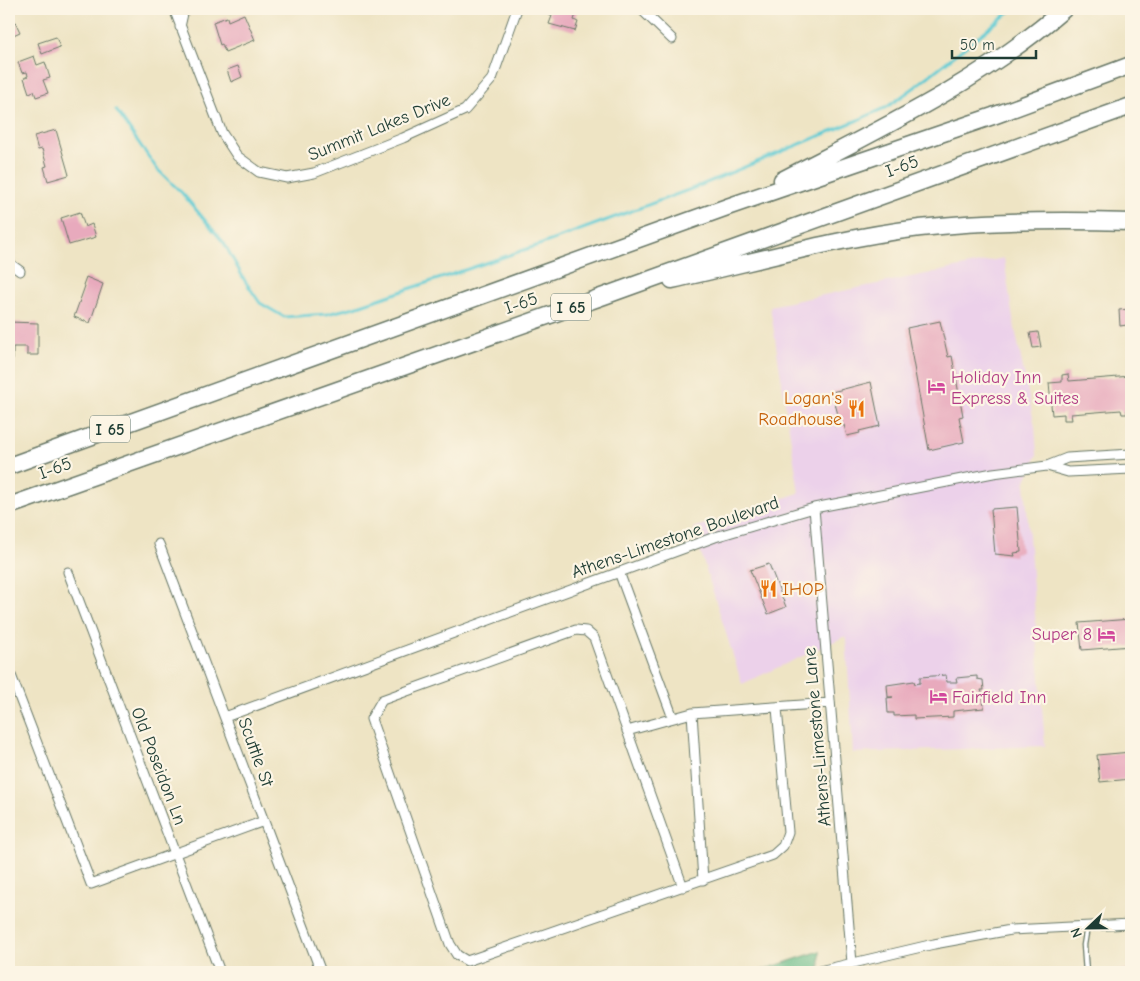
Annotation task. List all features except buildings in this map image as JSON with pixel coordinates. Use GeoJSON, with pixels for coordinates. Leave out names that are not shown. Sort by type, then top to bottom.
{"type":"FeatureCollection","features":[{"type":"Feature","properties":{"kind":"highway"},"geometry":{"type":"LineString","coordinates":[[730,206],[915,112],[980,72],[1064,9]]}},
{"type":"Feature","properties":{"kind":"highway","name":"I 65"},"geometry":{"type":"LineString","coordinates":[[9,466],[730,206],[993,116],[1131,66]]}},
{"type":"Feature","properties":{"kind":"highway","name":"I-65"},"geometry":{"type":"LineString","coordinates":[[9,506],[604,296],[1131,106]]}},
{"type":"Feature","properties":{"kind":"highway"},"geometry":{"type":"LineString","coordinates":[[604,296],[838,242],[918,228],[992,221],[1131,222]]}},
{"type":"Feature","properties":{"kind":"street","name":"Summit Lakes Drive"},"geometry":{"type":"LineString","coordinates":[[174,9],[222,133],[237,156],[259,172],[287,178],[314,173],[403,138],[465,110],[492,79],[517,9]]}},
{"type":"Feature","properties":{"kind":"street"},"geometry":{"type":"LineString","coordinates":[[180,28],[184,9]]}},
{"type":"Feature","properties":{"kind":"street"},"geometry":{"type":"LineString","coordinates":[[641,9],[672,39]]}},
{"type":"Feature","properties":{"kind":"street"},"geometry":{"type":"LineString","coordinates":[[9,263],[20,271]]}},
{"type":"Feature","properties":{"kind":"street","name":"Athens-Limestone Boulevard"},"geometry":{"type":"LineString","coordinates":[[225,717],[715,537],[814,508],[983,475],[1047,466],[1067,458],[1131,454]]}},
{"type":"Feature","properties":{"kind":"street","name":"Athens-Limestone Boulevard"},"geometry":{"type":"LineString","coordinates":[[1047,466],[1068,472],[1131,469]]}},
{"type":"Feature","properties":{"kind":"street","name":"Athens-Limestone Lane"},"geometry":{"type":"LineString","coordinates":[[814,508],[852,963]]}},
{"type":"Feature","properties":{"kind":"street","name":"Scuttle St"},"geometry":{"type":"LineString","coordinates":[[159,544],[321,972]]}},
{"type":"Feature","properties":{"kind":"street","name":"Old Poseidon Ln"},"geometry":{"type":"LineString","coordinates":[[68,572],[220,972]]}},
{"type":"Feature","properties":{"kind":"street"},"geometry":{"type":"LineString","coordinates":[[619,572],[673,718]]}},
{"type":"Feature","properties":{"kind":"street"},"geometry":{"type":"LineString","coordinates":[[683,887],[594,638],[586,631],[576,630],[382,700],[371,720],[450,944],[457,955],[467,961],[683,887],[774,855],[783,846],[788,832],[777,708]]}},
{"type":"Feature","properties":{"kind":"street"},"geometry":{"type":"LineString","coordinates":[[9,670],[91,884],[264,821]]}},
{"type":"Feature","properties":{"kind":"street"},"geometry":{"type":"LineString","coordinates":[[627,732],[692,713],[830,703]]}},
{"type":"Feature","properties":{"kind":"street"},"geometry":{"type":"LineString","coordinates":[[692,713],[703,880]]}},
{"type":"Feature","properties":{"kind":"street"},"geometry":{"type":"LineString","coordinates":[[815,972],[934,944],[1011,930],[1131,924]]}},
{"type":"Feature","properties":{"kind":"lane"},"geometry":{"type":"LineString","coordinates":[[1086,972],[1084,946],[1087,927]]}},
{"type":"Feature","properties":{"kind":"shaded area"},"geometry":{"type":"Polygon","coordinates":[[[1004,258],[1013,319],[1035,427],[1037,455],[1025,483],[1045,746],[853,753],[846,636],[742,684],[693,528],[799,493],[770,306],[1004,258]]]}},
{"type":"Feature","properties":{"kind":"green space"},"geometry":{"type":"Polygon","coordinates":[[[820,951],[820,972],[756,972],[820,951]]]}},
{"type":"Feature","properties":{"kind":"waterway"},"geometry":{"type":"LineString","coordinates":[[116,110],[157,169],[182,193],[224,243],[245,281],[260,303],[284,317],[327,314],[355,307],[542,244],[694,188],[858,120],[887,107],[915,87],[1013,9]]}},
{"type":"Feature","properties":{"kind":"place","name":"Holiday Inn Express & Suites"},"geometry":{"type":"Point","coordinates":[937,387]}},
{"type":"Feature","properties":{"kind":"place","name":"Logan's Roadhouse"},"geometry":{"type":"Point","coordinates":[856,408]}},
{"type":"Feature","properties":{"kind":"place","name":"IHOP"},"geometry":{"type":"Point","coordinates":[768,589]}},
{"type":"Feature","properties":{"kind":"place","name":"Super 8"},"geometry":{"type":"Point","coordinates":[1106,634]}},
{"type":"Feature","properties":{"kind":"place","name":"Fairfield Inn"},"geometry":{"type":"Point","coordinates":[938,697]}}]}
